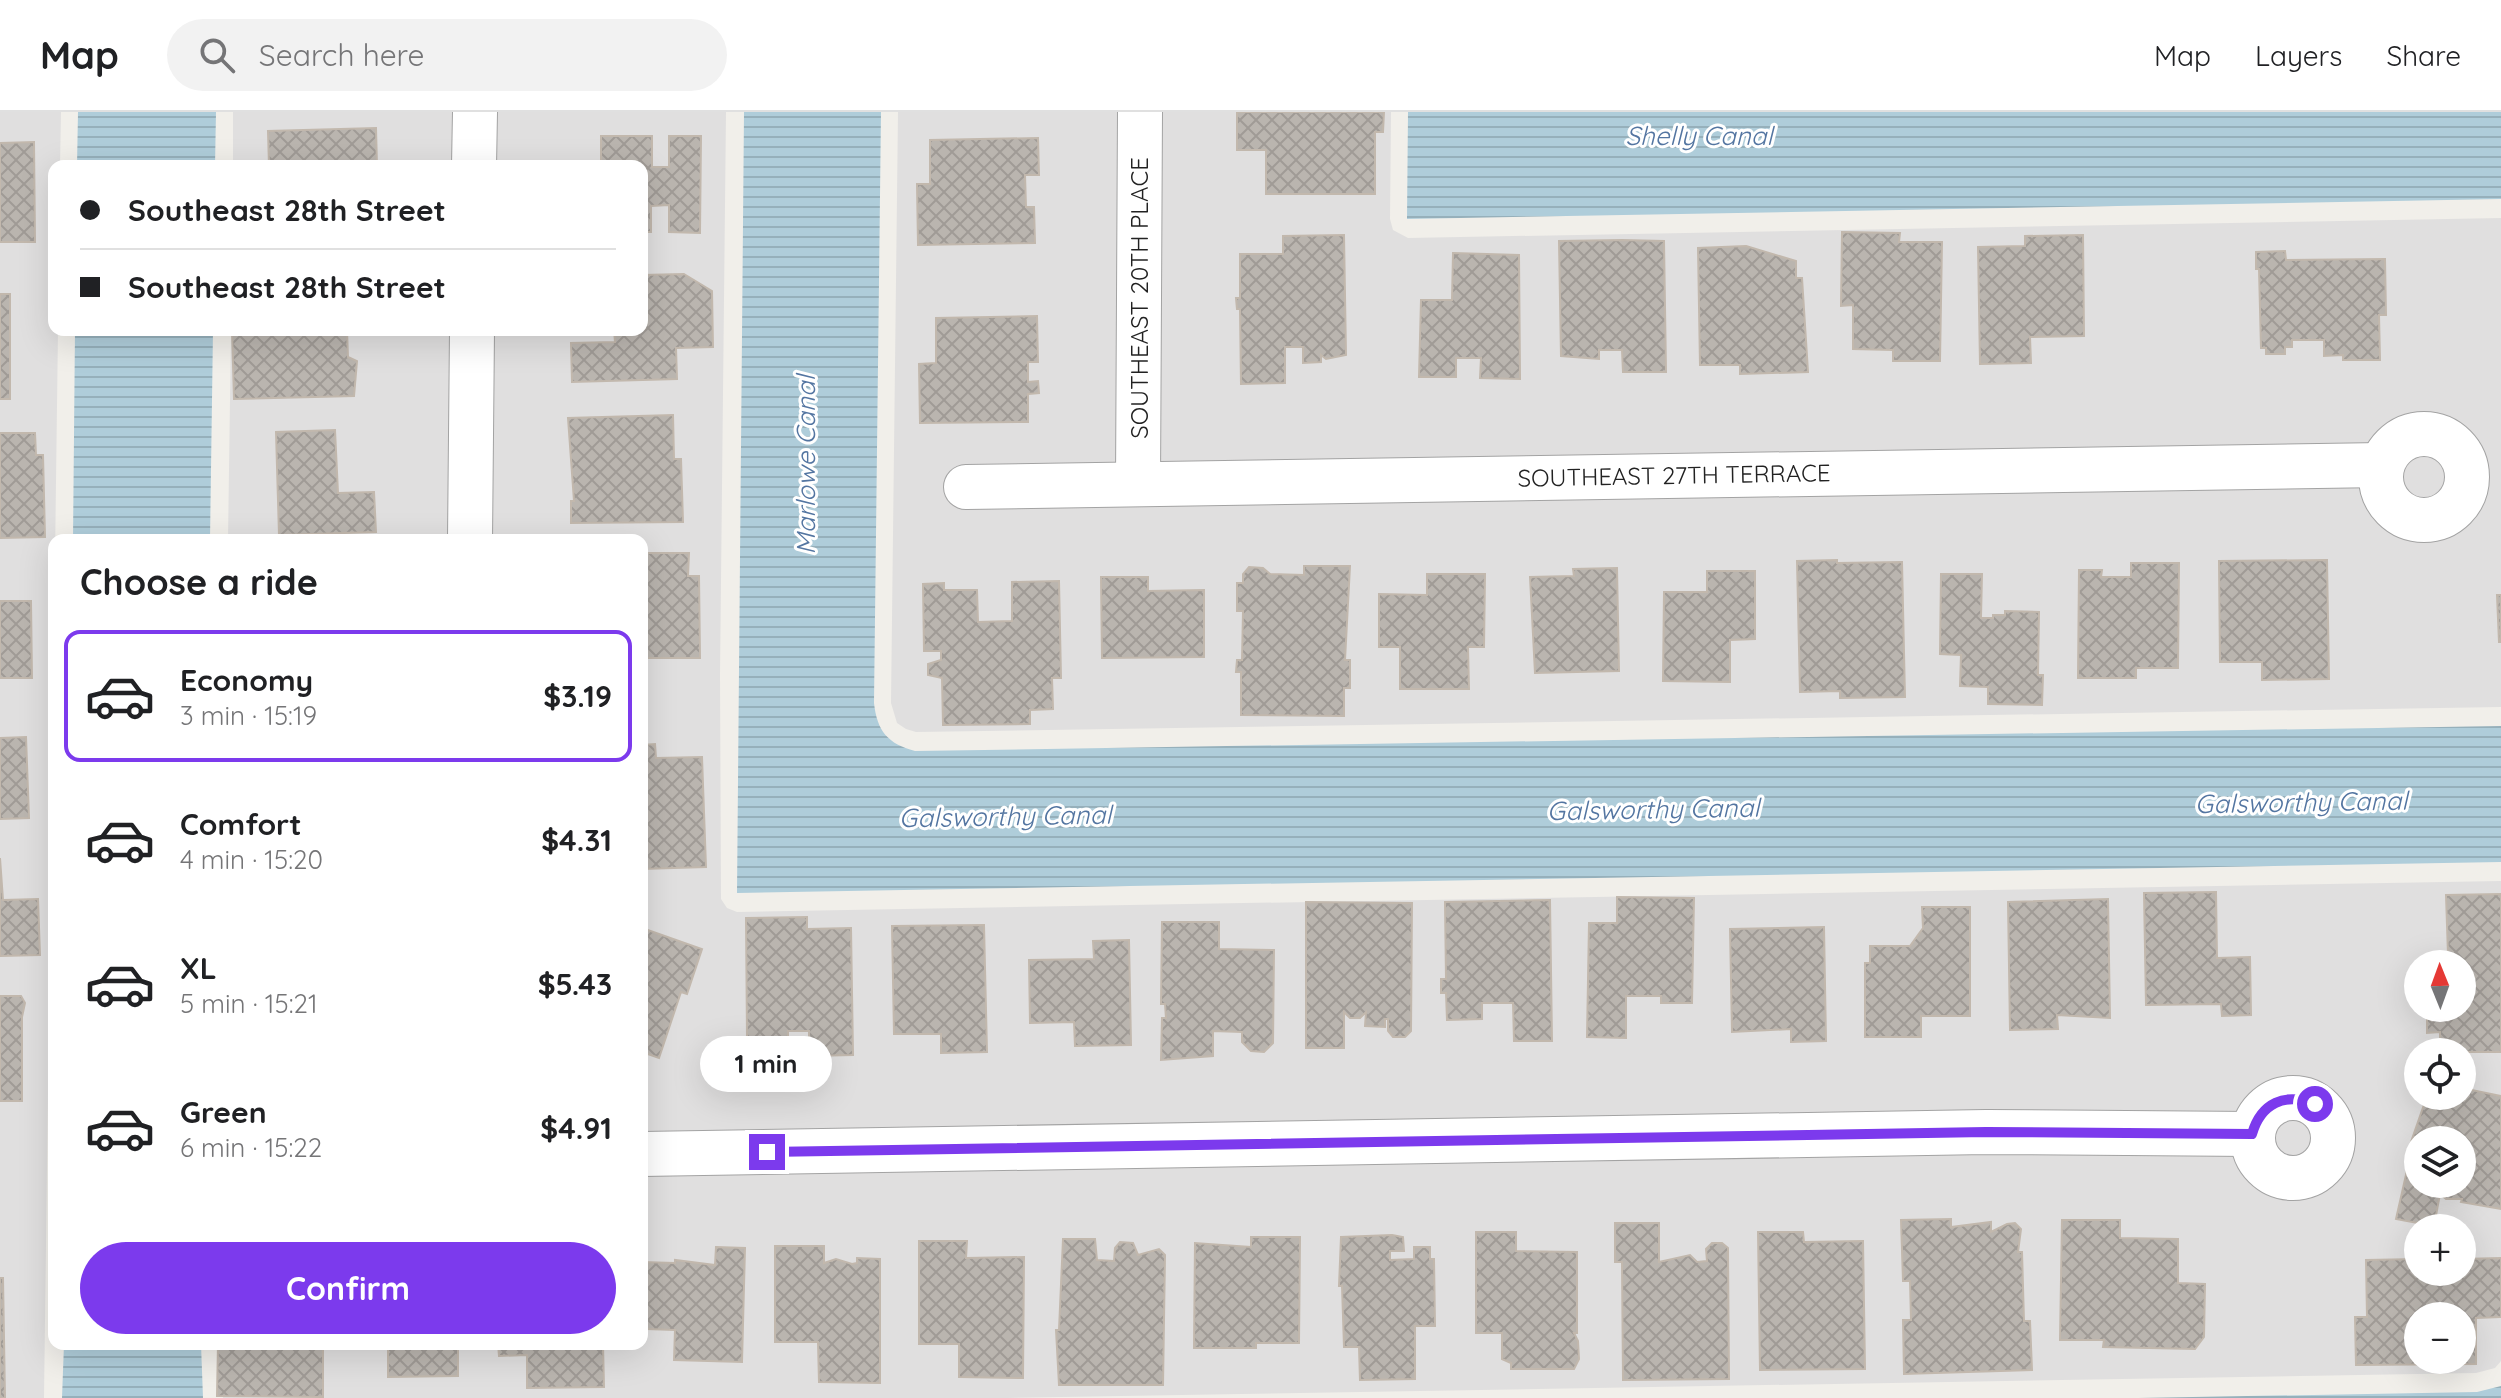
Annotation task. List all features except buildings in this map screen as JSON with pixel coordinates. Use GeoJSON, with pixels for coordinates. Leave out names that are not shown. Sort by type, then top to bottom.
{"type":"FeatureCollection","features":[{"type":"Feature","properties":{"kind":"street"},"geometry":{"type":"LineString","coordinates":[[474,160],[475,112]]}},
{"type":"Feature","properties":{"kind":"street","name":"SOUTHEAST 20TH PLACE"},"geometry":{"type":"LineString","coordinates":[[1138,483],[1140,112]]}},
{"type":"Feature","properties":{"kind":"street"},"geometry":{"type":"LineString","coordinates":[[470,534],[472,336]]}},
{"type":"Feature","properties":{"kind":"street","name":"SOUTHEAST 27TH TERRACE"},"geometry":{"type":"LineString","coordinates":[[966,487],[2382,465]]}},
{"type":"Feature","properties":{"kind":"street"},"geometry":{"type":"LineString","coordinates":[[648,1154],[1986,1132],[2252,1134]]}},
{"type":"Feature","properties":{"kind":"shaded area"},"geometry":{"type":"Polygon","coordinates":[[[0,112],[61,112],[60,160],[48,160],[48,336],[58,336],[55,534],[48,534],[48,1093],[44,1398],[0,1398],[0,112]]]}},
{"type":"Feature","properties":{"kind":"shaded area"},"geometry":{"type":"Polygon","coordinates":[[[233,112],[726,112],[720,675],[721,899],[727,908],[737,912],[2501,881],[2501,1361],[2495,1368],[2476,1373],[2476,1302],[2404,1302],[2404,1374],[2417,1374],[1008,1398],[223,1398],[219,1350],[648,1350],[648,534],[228,534],[231,336],[648,336],[648,160],[233,160],[233,112]]]}},
{"type":"Feature","properties":{"kind":"shaded area"},"geometry":{"type":"Polygon","coordinates":[[[898,112],[1391,112],[1390,219],[1393,230],[1408,238],[2501,218],[2501,707],[916,732],[906,729],[897,723],[891,703],[898,112]]]}},
{"type":"Feature","properties":{"kind":"water"},"geometry":{"type":"Polygon","coordinates":[[[78,112],[216,112],[215,160],[77,160],[78,112]]]}},
{"type":"Feature","properties":{"kind":"water"},"geometry":{"type":"Polygon","coordinates":[[[744,112],[881,112],[874,703],[881,729],[891,740],[906,748],[915,751],[2501,726],[2501,862],[737,893],[744,112]]]}},
{"type":"Feature","properties":{"kind":"water","name":"Shelly Canal"},"geometry":{"type":"Polygon","coordinates":[[[1408,112],[2501,112],[2501,199],[1407,219],[1408,112]]]}},
{"type":"Feature","properties":{"kind":"water"},"geometry":{"type":"Polygon","coordinates":[[[75,336],[213,336],[210,534],[73,534],[75,336]]]}},
{"type":"Feature","properties":{"kind":"water"},"geometry":{"type":"Polygon","coordinates":[[[64,1350],[201,1350],[203,1398],[62,1398],[64,1350]]]}},
{"type":"Feature","properties":{"kind":"water"},"geometry":{"type":"Polygon","coordinates":[[[2501,1386],[2501,1398],[2138,1398],[2477,1392],[2501,1386]]]}},
{"type":"Feature","properties":{"kind":"route"},"geometry":{"type":"LineString","coordinates":[[767,1152],[1986,1132],[2196,1131],[2252,1134],[2256,1121],[2275,1102],[2289,1098],[2315,1104]]}},
{"type":"Feature","properties":{"kind":"water label","name":"Marlowe Canal"},"geometry":{"type":"Point","coordinates":[805,465]}},
{"type":"Feature","properties":{"kind":"water label","name":"Galsworthy Canal"},"geometry":{"type":"Point","coordinates":[2301,802]}},
{"type":"Feature","properties":{"kind":"water label","name":"Galsworthy Canal"},"geometry":{"type":"Point","coordinates":[1653,809]}},
{"type":"Feature","properties":{"kind":"water label","name":"Galsworthy Canal"},"geometry":{"type":"Point","coordinates":[1005,816]}}]}
